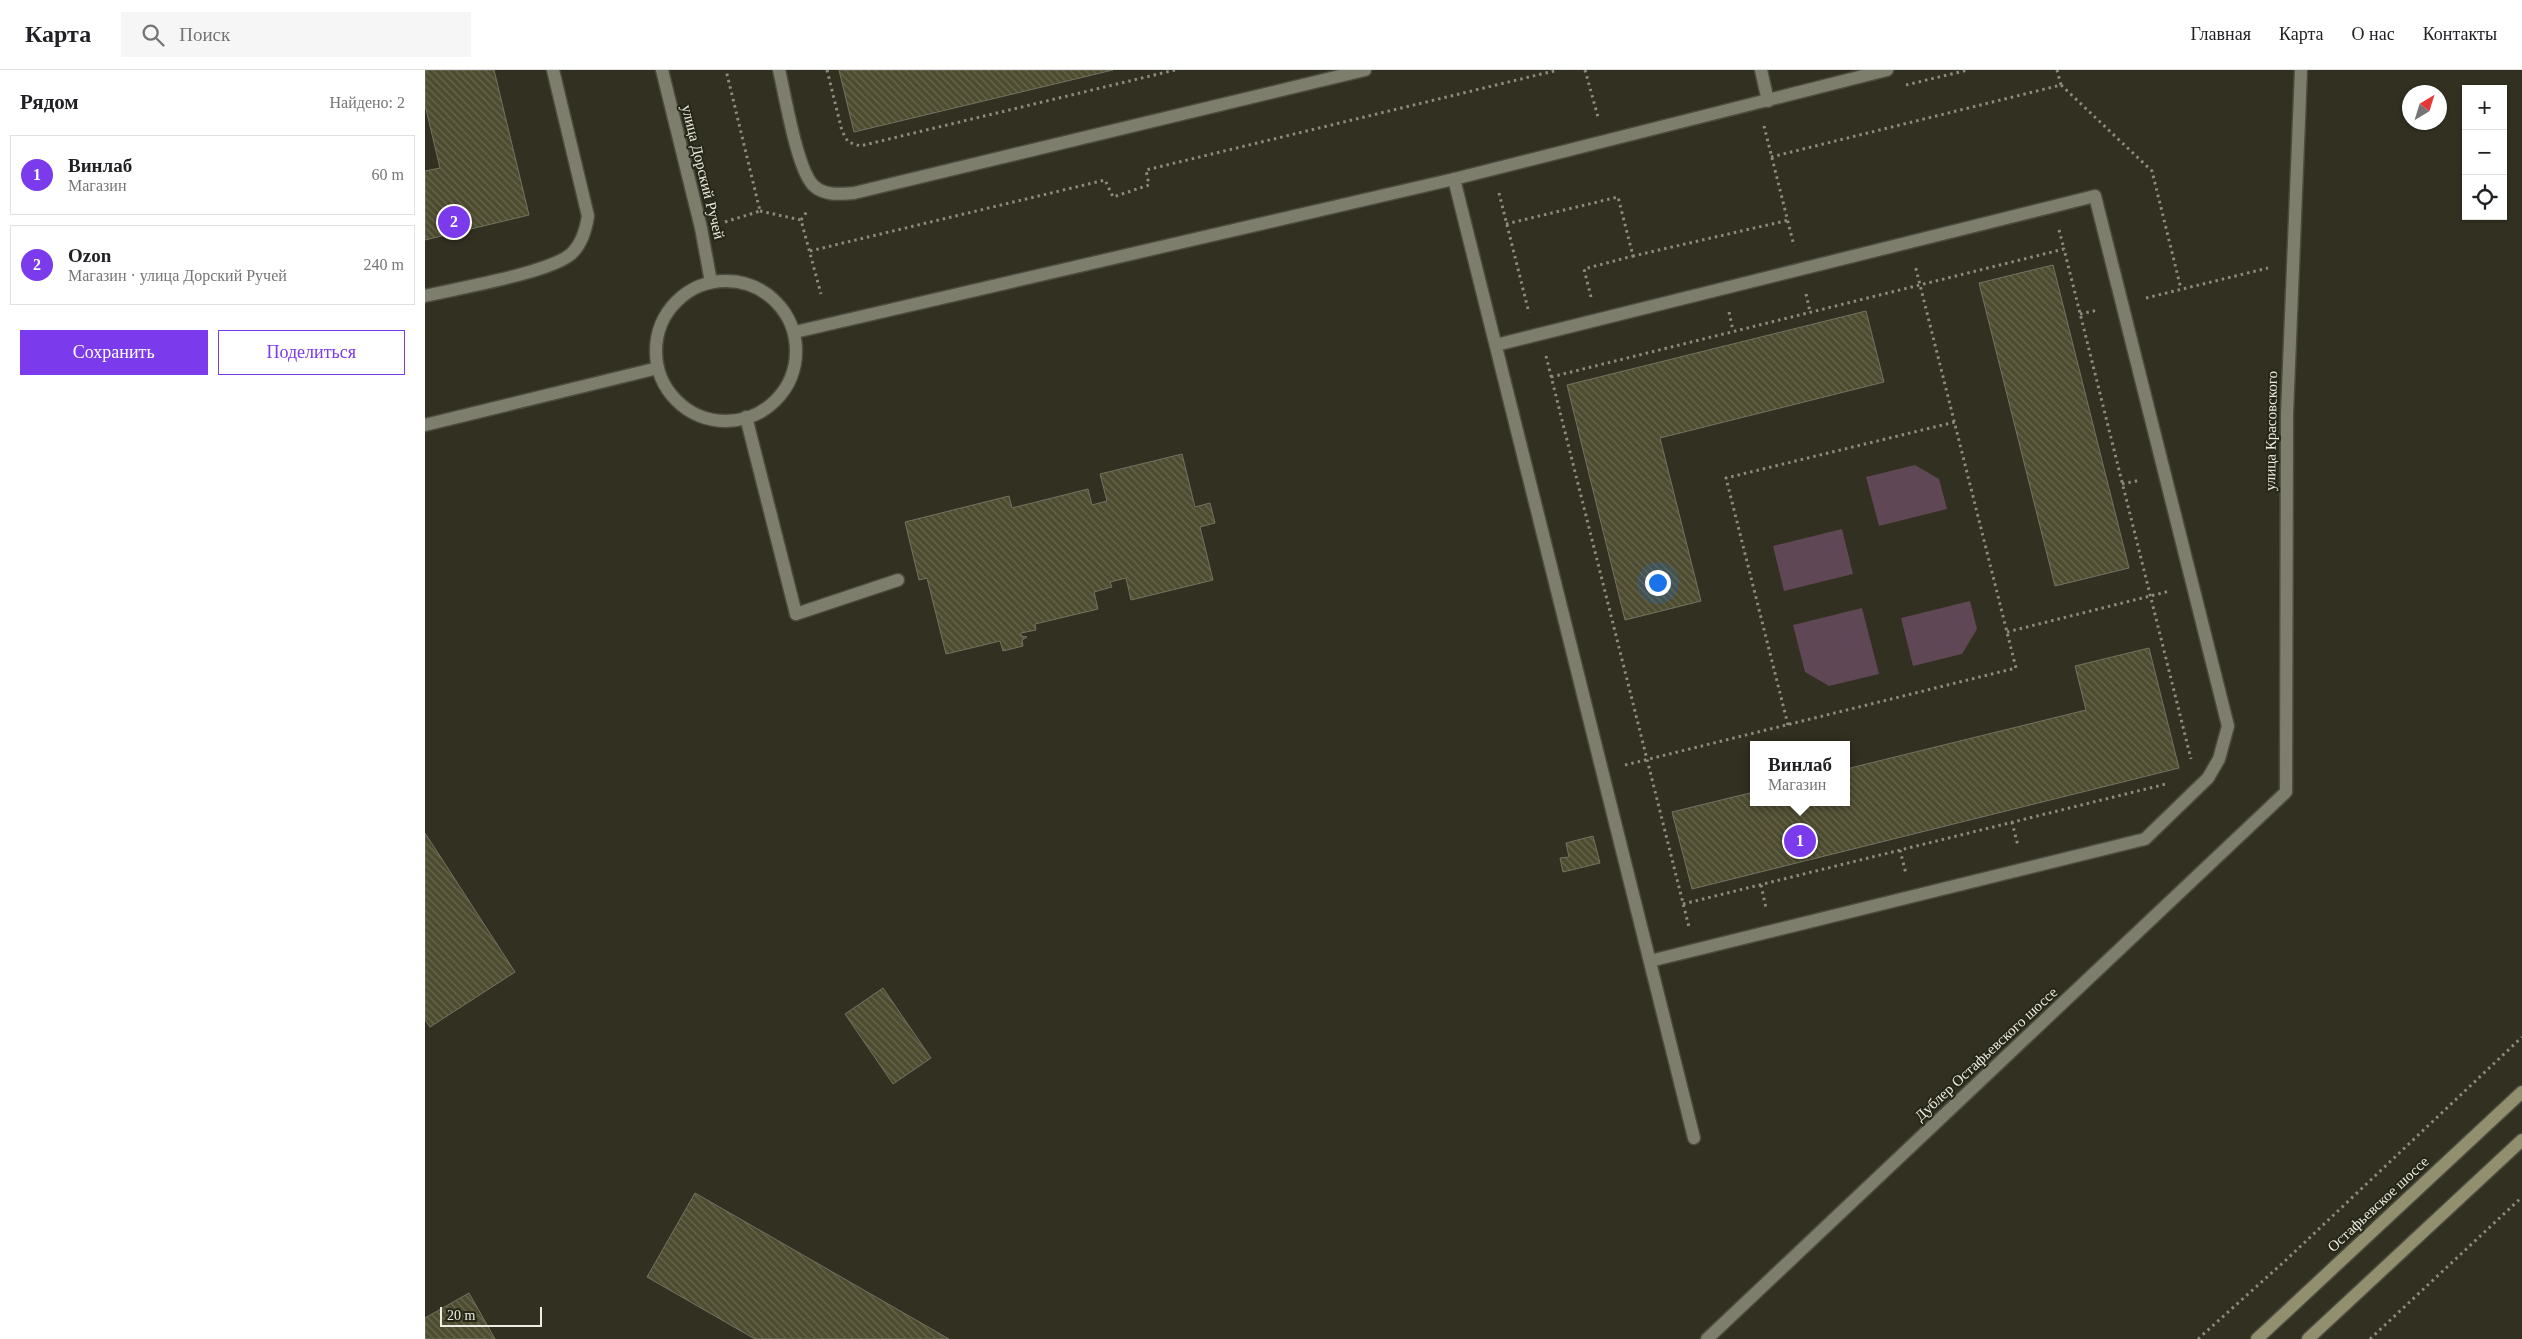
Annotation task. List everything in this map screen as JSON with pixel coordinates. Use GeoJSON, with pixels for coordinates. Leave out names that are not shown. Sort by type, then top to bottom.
{"type":"FeatureCollection","features":[{"type":"Feature","properties":{"kind":"main road","name":"Остафьевское шоссе"},"geometry":{"type":"LineString","coordinates":[[2257,1339],[2522,1092]]}},
{"type":"Feature","properties":{"kind":"main road"},"geometry":{"type":"LineString","coordinates":[[2308,1339],[2522,1140]]}},
{"type":"Feature","properties":{"kind":"street"},"geometry":{"type":"LineString","coordinates":[[425,296],[552,265],[572,253],[585,233],[588,216],[553,70]]}},
{"type":"Feature","properties":{"kind":"street","name":"улица Дорский Ручей"},"geometry":{"type":"LineString","coordinates":[[662,70],[701,228],[711,282]]}},
{"type":"Feature","properties":{"kind":"street"},"geometry":{"type":"LineString","coordinates":[[779,70],[803,168],[813,186],[832,195],[864,190],[1365,70]]}},
{"type":"Feature","properties":{"kind":"street"},"geometry":{"type":"LineString","coordinates":[[1761,70],[1768,101]]}},
{"type":"Feature","properties":{"kind":"street"},"geometry":{"type":"LineString","coordinates":[[795,332],[1454,178],[1887,70]]}},
{"type":"Feature","properties":{"kind":"street","name":"улица Красовского"},"geometry":{"type":"LineString","coordinates":[[2286,792],[2287,414],[2301,70]]}},
{"type":"Feature","properties":{"kind":"street"},"geometry":{"type":"LineString","coordinates":[[1454,178],[1694,1138]]}},
{"type":"Feature","properties":{"kind":"street"},"geometry":{"type":"LineString","coordinates":[[1496,344],[2095,196],[2193,585],[2228,726],[2219,759],[2208,778],[2145,839],[1650,961]]}},
{"type":"Feature","properties":{"kind":"street"},"geometry":{"type":"LineString","coordinates":[[733,281],[754,286],[773,298],[787,315],[795,332],[797,355],[793,375],[783,392],[769,407],[752,417],[733,421],[713,420],[694,414],[678,402],[665,386],[658,368],[656,353],[659,329],[671,308],[689,291],[711,282],[733,281]]}},
{"type":"Feature","properties":{"kind":"street"},"geometry":{"type":"LineString","coordinates":[[425,425],[658,368]]}},
{"type":"Feature","properties":{"kind":"street"},"geometry":{"type":"LineString","coordinates":[[746,417],[796,614],[899,580]]}},
{"type":"Feature","properties":{"kind":"street","name":"Дублер Остафьевского шоссе"},"geometry":{"type":"LineString","coordinates":[[1707,1339],[2286,792]]}},
{"type":"Feature","properties":{"kind":"path"},"geometry":{"type":"LineString","coordinates":[[726,70],[760,212]]}},
{"type":"Feature","properties":{"kind":"path"},"geometry":{"type":"LineString","coordinates":[[827,70],[842,131],[848,142],[860,146],[1175,70]]}},
{"type":"Feature","properties":{"kind":"path"},"geometry":{"type":"LineString","coordinates":[[810,251],[1105,180],[1113,196],[1149,185],[1146,170],[1558,70]]}},
{"type":"Feature","properties":{"kind":"path"},"geometry":{"type":"LineString","coordinates":[[1585,70],[1597,117]]}},
{"type":"Feature","properties":{"kind":"path"},"geometry":{"type":"LineString","coordinates":[[2057,70],[2061,85],[2152,171],[2181,290]]}},
{"type":"Feature","properties":{"kind":"path"},"geometry":{"type":"LineString","coordinates":[[1771,157],[2061,85]]}},
{"type":"Feature","properties":{"kind":"path"},"geometry":{"type":"LineString","coordinates":[[1762,121],[1789,220],[1810,312]]}},
{"type":"Feature","properties":{"kind":"path"},"geometry":{"type":"LineString","coordinates":[[1497,188],[1537,334],[1551,377],[1695,950]]}},
{"type":"Feature","properties":{"kind":"path"},"geometry":{"type":"LineString","coordinates":[[1506,224],[1618,197],[1633,256]]}},
{"type":"Feature","properties":{"kind":"path"},"geometry":{"type":"LineString","coordinates":[[725,222],[760,212],[801,220],[821,294]]}},
{"type":"Feature","properties":{"kind":"path"},"geometry":{"type":"LineString","coordinates":[[1596,320],[1584,269],[1789,220]]}},
{"type":"Feature","properties":{"kind":"path"},"geometry":{"type":"LineString","coordinates":[[1602,771],[2016,668],[1910,242]]}},
{"type":"Feature","properties":{"kind":"path"},"geometry":{"type":"LineString","coordinates":[[1551,377],[2063,249],[2191,760]]}},
{"type":"Feature","properties":{"kind":"path"},"geometry":{"type":"LineString","coordinates":[[2122,304],[2269,268]]}},
{"type":"Feature","properties":{"kind":"path"},"geometry":{"type":"LineString","coordinates":[[1788,724],[1726,478],[1955,422]]}},
{"type":"Feature","properties":{"kind":"path"},"geometry":{"type":"LineString","coordinates":[[2007,632],[2193,585]]}},
{"type":"Feature","properties":{"kind":"path"},"geometry":{"type":"LineString","coordinates":[[1683,904],[2171,783]]}},
{"type":"Feature","properties":{"kind":"path"},"geometry":{"type":"LineString","coordinates":[[2198,1339],[2286,1260],[2522,1037]]}},
{"type":"Feature","properties":{"kind":"path"},"geometry":{"type":"LineString","coordinates":[[2370,1339],[2522,1197]]}},
{"type":"Feature","properties":{"kind":"shaded area"},"geometry":{"type":"Polygon","coordinates":[[[1915,465],[1939,479],[1947,509],[1879,526],[1866,477],[1915,465]]]}},
{"type":"Feature","properties":{"kind":"shaded area"},"geometry":{"type":"Polygon","coordinates":[[[1842,529],[1853,574],[1784,591],[1773,546],[1842,529]]]}},
{"type":"Feature","properties":{"kind":"shaded area"},"geometry":{"type":"Polygon","coordinates":[[[1970,601],[1977,629],[1962,654],[1913,666],[1901,618],[1970,601]]]}},
{"type":"Feature","properties":{"kind":"shaded area"},"geometry":{"type":"Polygon","coordinates":[[[1862,608],[1879,674],[1829,686],[1805,672],[1793,625],[1862,608]]]}},
{"type":"Feature","properties":{"kind":"building"},"geometry":{"type":"Polygon","coordinates":[[[425,70],[494,70],[529,215],[425,240],[425,171],[440,168],[425,105],[425,70]]]}},
{"type":"Feature","properties":{"kind":"building"},"geometry":{"type":"Polygon","coordinates":[[[839,70],[1113,70],[854,132],[839,70]]]}},
{"type":"Feature","properties":{"kind":"building"},"geometry":{"type":"Polygon","coordinates":[[[2053,265],[2129,568],[2055,586],[1979,283],[2053,265]]]}},
{"type":"Feature","properties":{"kind":"building"},"geometry":{"type":"Polygon","coordinates":[[[1866,311],[1884,382],[1660,438],[1701,601],[1625,620],[1567,385],[1866,311]]]}},
{"type":"Feature","properties":{"kind":"building"},"geometry":{"type":"Polygon","coordinates":[[[1182,454],[1195,507],[1210,503],[1215,523],[1200,527],[1213,580],[1131,600],[1126,578],[1110,582],[1112,587],[1094,592],[1098,609],[1035,624],[1036,630],[1021,633],[1021,636],[1027,637],[1022,640],[1023,646],[1003,651],[1000,641],[946,654],[927,578],[919,580],[905,522],[1009,496],[1012,508],[1088,489],[1092,505],[1107,501],[1100,474],[1182,454]]]}},
{"type":"Feature","properties":{"kind":"building"},"geometry":{"type":"Polygon","coordinates":[[[2149,648],[2179,768],[1692,889],[1672,812],[1750,793],[1750,806],[1850,806],[1850,768],[2086,710],[2075,666],[2149,648]]]}},
{"type":"Feature","properties":{"kind":"building"},"geometry":{"type":"Polygon","coordinates":[[[425,833],[515,972],[430,1027],[425,1020],[425,833]]]}},
{"type":"Feature","properties":{"kind":"building"},"geometry":{"type":"Polygon","coordinates":[[[1593,836],[1600,863],[1563,872],[1560,858],[1569,857],[1566,843],[1593,836]]]}},
{"type":"Feature","properties":{"kind":"building"},"geometry":{"type":"Polygon","coordinates":[[[883,988],[931,1058],[893,1084],[845,1014],[883,988]]]}},
{"type":"Feature","properties":{"kind":"building"},"geometry":{"type":"Polygon","coordinates":[[[695,1193],[949,1339],[755,1339],[647,1277],[695,1193]]]}},
{"type":"Feature","properties":{"kind":"building"},"geometry":{"type":"Polygon","coordinates":[[[469,1293],[495,1339],[425,1339],[425,1318],[469,1293]]]}},
{"type":"Feature","properties":{"kind":"place","name":"Ozon"},"geometry":{"type":"Point","coordinates":[454,222]}},
{"type":"Feature","properties":{"kind":"place","name":"Винлаб"},"geometry":{"type":"Point","coordinates":[1800,841]}}]}
